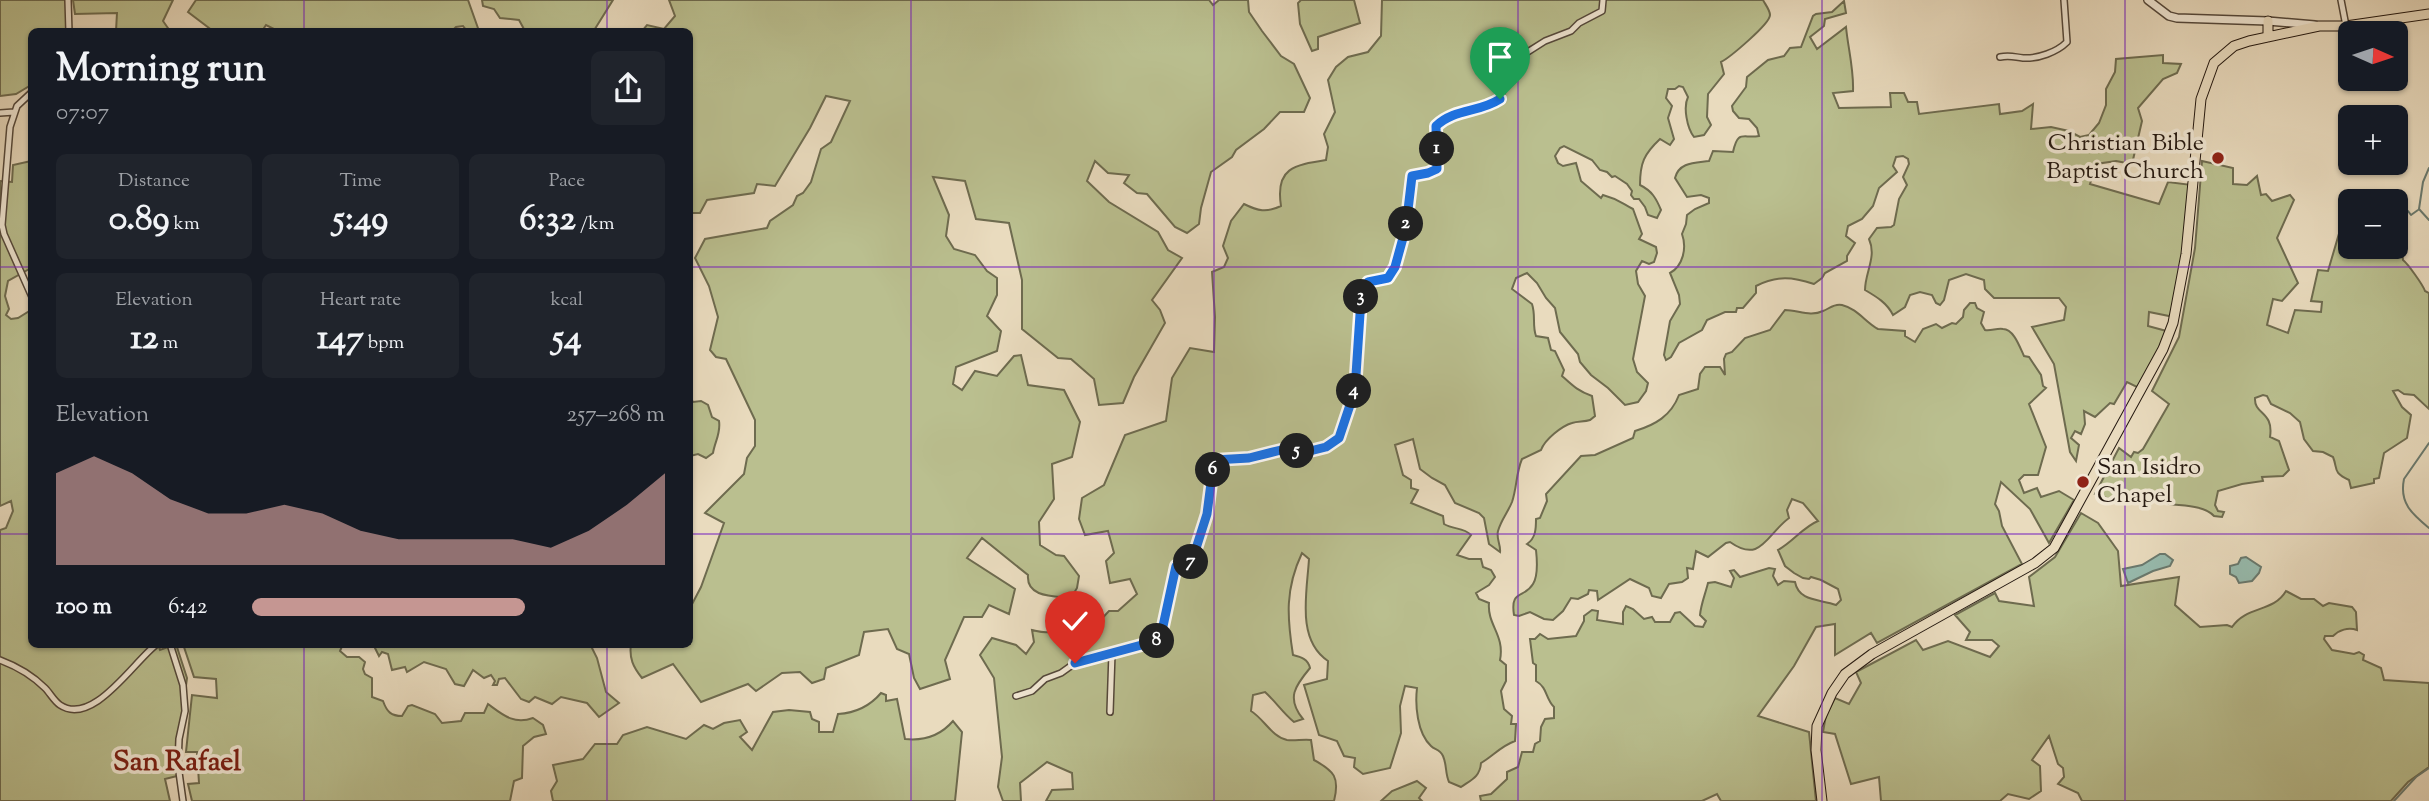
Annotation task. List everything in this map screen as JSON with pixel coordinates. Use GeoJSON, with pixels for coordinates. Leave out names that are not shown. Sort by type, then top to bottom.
{"type":"FeatureCollection","features":[{"type":"Feature","properties":{"kind":"main road"},"geometry":{"type":"LineString","coordinates":[[2381,21],[2429,14]]}},
{"type":"Feature","properties":{"kind":"main road"},"geometry":{"type":"LineString","coordinates":[[2267,21],[2268,37]]}},
{"type":"Feature","properties":{"kind":"main road"},"geometry":{"type":"LineString","coordinates":[[1822,801],[1816,750],[1817,726],[1832,693],[1845,674],[1872,654],[2035,563],[2053,548],[2163,349],[2173,323],[2186,254],[2201,99],[2214,63],[2234,46],[2319,26],[2338,26]]}},
{"type":"Feature","properties":{"kind":"street"},"geometry":{"type":"LineString","coordinates":[[68,0],[69,28]]}},
{"type":"Feature","properties":{"kind":"street"},"geometry":{"type":"LineString","coordinates":[[1016,696],[1032,691],[1045,679],[1062,673],[1075,663],[1160,640],[1176,566],[1192,561],[1207,514],[1214,460],[1249,458],[1281,450],[1310,451],[1326,447],[1339,438],[1355,390],[1361,299],[1368,282],[1388,278],[1395,267],[1406,227],[1412,176],[1437,169],[1436,126],[1446,117],[1487,108],[1500,99],[1510,67],[1545,41],[1571,31],[1602,11],[1603,0]]}},
{"type":"Feature","properties":{"kind":"street"},"geometry":{"type":"LineString","coordinates":[[2000,57],[2010,55],[2025,58],[2058,51],[2067,42],[2064,0]]}},
{"type":"Feature","properties":{"kind":"street"},"geometry":{"type":"LineString","coordinates":[[2148,0],[2169,16],[2177,18],[2319,26]]}},
{"type":"Feature","properties":{"kind":"street"},"geometry":{"type":"LineString","coordinates":[[2341,0],[2345,21]]}},
{"type":"Feature","properties":{"kind":"street"},"geometry":{"type":"LineString","coordinates":[[28,96],[14,112],[9,138],[2,225],[28,288]]}},
{"type":"Feature","properties":{"kind":"street"},"geometry":{"type":"LineString","coordinates":[[0,113],[14,112]]}},
{"type":"Feature","properties":{"kind":"street"},"geometry":{"type":"LineString","coordinates":[[0,660],[32,677],[59,704],[74,710],[97,704],[154,648]]}},
{"type":"Feature","properties":{"kind":"street"},"geometry":{"type":"LineString","coordinates":[[171,648],[183,685],[185,711],[179,739],[178,765],[183,801]]}},
{"type":"Feature","properties":{"kind":"street"},"geometry":{"type":"LineString","coordinates":[[1110,712],[1112,653]]}},
{"type":"Feature","properties":{"kind":"green space"},"geometry":{"type":"Polygon","coordinates":[[[0,0],[68,0],[67,28],[28,28],[28,87],[16,94],[0,96],[0,0]]]}},
{"type":"Feature","properties":{"kind":"green space"},"geometry":{"type":"Polygon","coordinates":[[[73,0],[173,0],[163,21],[168,28],[116,28],[117,13],[75,14],[73,0]]]}},
{"type":"Feature","properties":{"kind":"green space"},"geometry":{"type":"Polygon","coordinates":[[[196,0],[468,0],[478,28],[272,28],[266,25],[264,28],[209,28],[188,12],[196,0]]]}},
{"type":"Feature","properties":{"kind":"green space"},"geometry":{"type":"Polygon","coordinates":[[[482,0],[613,0],[596,28],[523,28],[519,20],[500,18],[494,9],[483,6],[482,0]]]}},
{"type":"Feature","properties":{"kind":"green space"},"geometry":{"type":"Polygon","coordinates":[[[669,0],[1209,0],[1213,5],[1219,0],[1248,0],[1249,12],[1281,56],[1294,64],[1310,98],[1304,112],[1280,112],[1264,129],[1236,150],[1232,157],[1211,172],[1199,224],[1187,233],[1175,227],[1147,194],[1137,193],[1124,183],[1129,175],[1108,173],[1095,161],[1087,181],[1109,202],[1158,232],[1168,250],[1182,258],[1152,300],[1165,323],[1134,377],[1123,403],[1099,405],[1094,379],[1071,359],[1058,358],[1022,329],[1022,280],[1009,223],[976,219],[965,181],[933,177],[949,215],[946,236],[954,249],[975,255],[987,271],[997,278],[997,295],[987,316],[1001,331],[997,351],[956,367],[953,384],[962,390],[975,371],[997,376],[1014,356],[1021,355],[1028,385],[1064,390],[1080,422],[1072,457],[1052,464],[1054,499],[1039,522],[1040,545],[1056,555],[1064,556],[1079,576],[1077,588],[1071,598],[1037,592],[1029,583],[1028,575],[982,538],[967,558],[1015,589],[1009,614],[989,605],[982,617],[964,617],[945,660],[950,679],[920,689],[914,678],[909,654],[897,649],[888,629],[864,632],[859,655],[826,668],[824,679],[812,683],[800,672],[782,673],[756,691],[748,684],[701,702],[673,664],[642,678],[632,662],[631,648],[693,648],[693,602],[724,523],[705,513],[744,474],[747,458],[755,446],[755,420],[726,359],[716,357],[710,350],[718,317],[709,286],[695,258],[705,239],[767,228],[770,221],[793,205],[797,196],[803,193],[811,182],[821,149],[831,142],[850,101],[826,96],[775,186],[757,184],[754,193],[707,200],[700,213],[693,213],[693,28],[665,28],[675,16],[669,0]]]}},
{"type":"Feature","properties":{"kind":"green space"},"geometry":{"type":"Polygon","coordinates":[[[1301,0],[1354,0],[1360,23],[1318,37],[1318,49],[1312,51],[1300,24],[1298,3],[1301,0]]]}},
{"type":"Feature","properties":{"kind":"green space"},"geometry":{"type":"Polygon","coordinates":[[[1382,0],[1763,0],[1770,13],[1757,33],[1721,62],[1724,74],[1708,94],[1707,117],[1711,125],[1704,135],[1694,137],[1689,128],[1686,117],[1688,97],[1683,87],[1668,89],[1666,98],[1672,106],[1668,118],[1674,139],[1670,145],[1660,139],[1655,144],[1644,159],[1640,177],[1640,185],[1653,195],[1661,210],[1657,218],[1648,215],[1639,199],[1634,199],[1631,195],[1632,191],[1627,184],[1600,170],[1592,160],[1564,146],[1555,156],[1563,166],[1576,163],[1581,181],[1601,198],[1603,195],[1608,196],[1633,209],[1642,234],[1639,239],[1656,247],[1654,262],[1649,264],[1642,261],[1636,271],[1638,284],[1645,296],[1633,359],[1637,372],[1648,383],[1638,402],[1625,405],[1591,375],[1560,332],[1555,308],[1527,273],[1516,278],[1512,289],[1532,304],[1536,336],[1548,338],[1551,350],[1555,351],[1564,370],[1562,376],[1576,388],[1592,396],[1595,416],[1564,427],[1550,437],[1541,450],[1522,459],[1512,502],[1498,531],[1500,552],[1489,544],[1484,518],[1479,513],[1455,503],[1445,485],[1420,469],[1413,439],[1395,445],[1403,475],[1411,480],[1411,488],[1418,490],[1411,503],[1443,516],[1444,524],[1471,535],[1457,555],[1481,559],[1483,567],[1491,570],[1495,577],[1489,585],[1476,593],[1479,599],[1489,603],[1500,644],[1500,660],[1506,665],[1506,681],[1501,691],[1504,709],[1512,716],[1511,724],[1516,724],[1515,741],[1481,763],[1477,775],[1461,787],[1449,782],[1443,756],[1426,740],[1420,726],[1417,688],[1405,686],[1400,706],[1401,733],[1390,768],[1363,774],[1354,767],[1355,758],[1344,756],[1337,741],[1319,735],[1304,685],[1327,679],[1328,661],[1311,641],[1307,628],[1309,559],[1302,553],[1290,591],[1289,628],[1293,655],[1306,660],[1310,668],[1294,692],[1295,705],[1303,719],[1294,722],[1265,692],[1253,695],[1251,711],[1282,738],[1311,740],[1314,760],[1331,771],[1336,780],[1334,801],[1046,801],[1052,790],[1073,789],[1072,773],[1047,762],[1020,783],[1021,801],[1003,801],[998,787],[1002,757],[994,678],[980,655],[992,638],[1016,645],[1026,654],[1034,642],[1032,630],[1055,632],[1082,625],[1094,627],[1109,611],[1118,611],[1137,594],[1130,579],[1110,583],[1106,561],[1114,553],[1108,531],[1085,535],[1079,519],[1082,498],[1104,485],[1125,435],[1166,421],[1172,378],[1190,348],[1214,352],[1212,272],[1224,267],[1228,258],[1223,246],[1231,221],[1244,204],[1262,210],[1281,206],[1281,183],[1284,176],[1296,167],[1326,160],[1328,147],[1324,134],[1335,112],[1328,80],[1336,67],[1348,57],[1368,52],[1381,36],[1382,0]]]}},
{"type":"Feature","properties":{"kind":"green space"},"geometry":{"type":"Polygon","coordinates":[[[1844,1],[1846,13],[1825,19],[1824,26],[1810,37],[1817,49],[1846,27],[1853,91],[1833,93],[1839,108],[1891,107],[1890,93],[1904,93],[1908,102],[1917,102],[1919,114],[1999,104],[2000,114],[2022,111],[2033,104],[2031,129],[2051,127],[2080,137],[2089,135],[2099,123],[2106,105],[2106,89],[2115,72],[2116,59],[2163,55],[2163,63],[2181,64],[2177,73],[2163,79],[2138,108],[2142,121],[2132,164],[2116,161],[2096,164],[2090,184],[2159,204],[2168,182],[2192,185],[2174,317],[2149,312],[2148,326],[2170,332],[2141,389],[2127,382],[2114,404],[2110,403],[2095,417],[2084,411],[2085,424],[2081,434],[2075,431],[2071,438],[2079,445],[2076,461],[2070,452],[2054,364],[2032,327],[2064,320],[2066,307],[2059,298],[1994,298],[1985,289],[1984,280],[1966,274],[1949,280],[1940,305],[1932,295],[1920,292],[1910,295],[1905,307],[1893,315],[1885,304],[1865,290],[1872,252],[1869,239],[1877,228],[1894,225],[1899,199],[1907,185],[1903,177],[1909,164],[1908,159],[1903,156],[1896,157],[1893,166],[1897,172],[1879,188],[1873,206],[1862,219],[1848,226],[1846,236],[1855,243],[1847,261],[1825,273],[1814,284],[1785,278],[1756,286],[1756,293],[1743,308],[1707,320],[1702,330],[1679,343],[1671,357],[1666,360],[1664,355],[1670,321],[1680,304],[1670,273],[1678,266],[1683,256],[1682,234],[1687,215],[1709,203],[1709,198],[1701,195],[1687,197],[1675,178],[1677,173],[1688,164],[1709,161],[1713,151],[1733,152],[1737,140],[1742,136],[1759,136],[1757,128],[1749,119],[1739,118],[1733,111],[1732,106],[1746,87],[1747,77],[1768,60],[1784,56],[1790,48],[1801,47],[1813,16],[1832,12],[1844,1]]]}},
{"type":"Feature","properties":{"kind":"green space"},"geometry":{"type":"Polygon","coordinates":[[[2202,161],[2233,168],[2233,184],[2247,185],[2257,176],[2261,195],[2266,194],[2272,201],[2290,195],[2294,200],[2277,238],[2298,283],[2282,301],[2273,299],[2267,325],[2288,333],[2295,310],[2321,312],[2322,302],[2311,301],[2318,270],[2328,271],[2338,237],[2338,259],[2403,259],[2429,293],[2429,409],[2414,395],[2393,391],[2402,407],[2411,415],[2407,438],[2384,453],[2379,478],[2374,479],[2374,483],[2351,488],[2349,480],[2338,472],[2333,457],[2313,451],[2304,439],[2300,422],[2290,413],[2271,404],[2267,396],[2263,395],[2255,398],[2257,408],[2269,422],[2270,437],[2279,441],[2289,470],[2283,476],[2262,477],[2263,481],[2218,491],[2215,505],[2218,511],[2224,512],[2222,517],[2199,508],[2166,503],[2147,494],[2115,501],[2095,494],[2119,448],[2131,457],[2134,452],[2138,453],[2143,449],[2169,404],[2152,391],[2179,337],[2195,248],[2202,161]]]}},
{"type":"Feature","properties":{"kind":"green space"},"geometry":{"type":"Polygon","coordinates":[[[28,162],[28,270],[8,281],[5,296],[9,309],[6,315],[11,319],[28,312],[28,648],[177,648],[187,678],[179,758],[169,759],[170,769],[180,768],[181,775],[165,779],[170,801],[0,801],[0,530],[6,528],[13,511],[11,501],[0,506],[0,181],[12,182],[13,165],[28,162]]]}},
{"type":"Feature","properties":{"kind":"green space"},"geometry":{"type":"Polygon","coordinates":[[[1970,303],[1975,303],[1977,308],[1984,312],[1981,323],[1985,330],[2003,329],[2013,335],[2024,356],[2029,357],[2041,375],[2046,388],[2029,404],[2046,447],[2038,475],[2024,475],[2019,480],[2024,493],[2037,488],[2041,497],[2059,491],[2074,500],[2049,543],[2030,509],[2001,482],[1995,504],[2002,526],[2022,564],[1877,643],[1871,633],[1835,655],[1835,624],[1816,627],[1794,666],[1758,716],[1809,732],[1816,801],[1721,801],[1717,794],[1702,801],[1481,801],[1480,796],[1491,794],[1507,779],[1507,772],[1518,767],[1522,752],[1533,752],[1535,744],[1540,741],[1541,727],[1545,719],[1554,718],[1554,707],[1543,687],[1536,681],[1536,665],[1533,663],[1530,639],[1535,639],[1540,634],[1548,639],[1576,636],[1584,616],[1592,610],[1598,611],[1597,620],[1623,624],[1626,606],[1644,619],[1652,617],[1655,622],[1670,622],[1675,613],[1680,612],[1695,626],[1703,627],[1706,621],[1700,615],[1708,583],[1715,582],[1731,587],[1734,578],[1730,571],[1734,570],[1740,577],[1769,568],[1775,569],[1773,576],[1778,585],[1784,581],[1795,582],[1801,593],[1811,599],[1836,605],[1841,600],[1838,589],[1821,580],[1803,578],[1785,566],[1778,550],[1818,521],[1803,503],[1792,499],[1787,510],[1789,518],[1763,545],[1749,550],[1730,542],[1708,557],[1696,551],[1693,569],[1687,568],[1688,578],[1669,584],[1661,598],[1652,596],[1649,588],[1630,579],[1598,600],[1597,591],[1589,590],[1588,594],[1578,599],[1571,598],[1553,620],[1530,612],[1514,615],[1514,601],[1529,589],[1536,577],[1536,550],[1527,544],[1534,536],[1536,519],[1540,518],[1547,501],[1546,494],[1581,456],[1595,455],[1633,438],[1635,431],[1662,419],[1672,409],[1679,395],[1698,389],[1700,374],[1705,367],[1720,367],[1725,375],[1726,354],[1732,352],[1745,338],[1770,330],[1785,310],[1813,313],[1834,305],[1842,305],[1853,309],[1878,329],[1905,331],[1905,336],[1915,342],[1923,329],[1936,324],[1942,328],[1956,324],[1970,303]]]}},
{"type":"Feature","properties":{"kind":"green space"},"geometry":{"type":"Polygon","coordinates":[[[701,401],[708,405],[712,417],[719,421],[719,433],[713,453],[706,458],[698,454],[693,455],[693,402],[701,401]]]}},
{"type":"Feature","properties":{"kind":"green space"},"geometry":{"type":"Polygon","coordinates":[[[2081,513],[2098,523],[2118,551],[2121,586],[2179,577],[2175,605],[2200,627],[2232,627],[2245,615],[2274,603],[2286,591],[2301,599],[2314,599],[2323,606],[2329,603],[2352,607],[2356,612],[2357,630],[2344,630],[2333,636],[2325,636],[2324,639],[2332,650],[2354,654],[2359,652],[2364,655],[2363,660],[2381,668],[2384,680],[2429,683],[2429,767],[2408,782],[2391,801],[2082,801],[2078,793],[2058,784],[2064,777],[2063,768],[2058,764],[2049,736],[2032,760],[2040,766],[2041,791],[2029,799],[2008,794],[2000,801],[1881,801],[1879,777],[1851,784],[1835,734],[1823,732],[1826,715],[1835,698],[1849,704],[1861,683],[1856,672],[1916,640],[1923,650],[1948,641],[1990,657],[1999,646],[1992,640],[1966,640],[1970,632],[1955,615],[1995,593],[1999,601],[2034,606],[2029,577],[2055,557],[2081,513]]]}},
{"type":"Feature","properties":{"kind":"green space"},"geometry":{"type":"Polygon","coordinates":[[[184,648],[341,648],[340,651],[347,657],[359,657],[365,662],[365,674],[372,678],[372,697],[383,701],[392,714],[402,716],[408,706],[412,705],[435,714],[442,723],[461,721],[465,713],[484,713],[488,704],[514,720],[533,718],[543,725],[546,734],[534,737],[523,746],[522,778],[514,781],[510,801],[192,801],[188,784],[199,783],[197,752],[186,752],[192,695],[217,698],[216,679],[194,677],[184,648]]]}},
{"type":"Feature","properties":{"kind":"green space"},"geometry":{"type":"Polygon","coordinates":[[[375,648],[592,648],[606,692],[619,703],[599,717],[587,703],[561,697],[552,704],[535,697],[529,702],[521,699],[505,678],[499,679],[497,685],[493,685],[495,681],[491,675],[484,678],[473,670],[464,686],[455,684],[446,669],[424,662],[407,672],[405,667],[392,670],[388,654],[382,652],[379,656],[375,648]]]}},
{"type":"Feature","properties":{"kind":"green space"},"geometry":{"type":"Polygon","coordinates":[[[881,693],[886,695],[886,701],[897,699],[905,739],[932,736],[953,721],[962,732],[955,801],[553,801],[551,791],[557,781],[553,765],[583,759],[595,744],[617,744],[623,735],[647,727],[686,739],[704,725],[713,729],[724,723],[740,720],[747,732],[740,737],[752,750],[773,712],[810,712],[812,719],[819,722],[819,732],[833,732],[838,714],[862,708],[881,693]]]}},
{"type":"Feature","properties":{"kind":"green space"},"geometry":{"type":"Polygon","coordinates":[[[1417,781],[1426,788],[1419,798],[1422,801],[1381,801],[1392,791],[1417,781]]]}},
{"type":"Feature","properties":{"kind":"water"},"geometry":{"type":"Polygon","coordinates":[[[2160,554],[2173,560],[2170,566],[2128,583],[2123,569],[2142,565],[2160,554]]]}},
{"type":"Feature","properties":{"kind":"water"},"geometry":{"type":"Polygon","coordinates":[[[2246,557],[2261,567],[2252,581],[2239,583],[2236,577],[2230,574],[2230,566],[2238,564],[2241,558],[2246,557]]]}},
{"type":"Feature","properties":{"kind":"waterway"},"geometry":{"type":"LineString","coordinates":[[2429,168],[2423,182],[2419,209],[2429,220]]}},
{"type":"Feature","properties":{"kind":"waterway"},"geometry":{"type":"LineString","coordinates":[[2408,211],[2411,215],[2418,210]]}},
{"type":"Feature","properties":{"kind":"waterway"},"geometry":{"type":"LineString","coordinates":[[2429,443],[2404,479],[2403,487],[2408,507],[2429,528]]}},
{"type":"Feature","properties":{"kind":"waterway"},"geometry":{"type":"LineString","coordinates":[[2394,801],[2416,777],[2429,768]]}},
{"type":"Feature","properties":{"kind":"place","name":"Christian Bible Baptist Church"},"geometry":{"type":"Point","coordinates":[2218,158]}},
{"type":"Feature","properties":{"kind":"place","name":"San Isidro Chapel"},"geometry":{"type":"Point","coordinates":[2083,482]}},
{"type":"Feature","properties":{"kind":"district","name":"San Rafael"},"geometry":{"type":"Point","coordinates":[177,763]}},
{"type":"Feature","properties":{"kind":"route"},"geometry":{"type":"LineString","coordinates":[[1075,663],[1160,640],[1176,566],[1192,561],[1207,514],[1214,460],[1249,458],[1281,450],[1310,451],[1326,447],[1339,438],[1355,390],[1361,299],[1368,282],[1388,278],[1395,267],[1406,227],[1409,183],[1412,176],[1437,169],[1436,126],[1446,117],[1487,108],[1500,99]]}}]}
